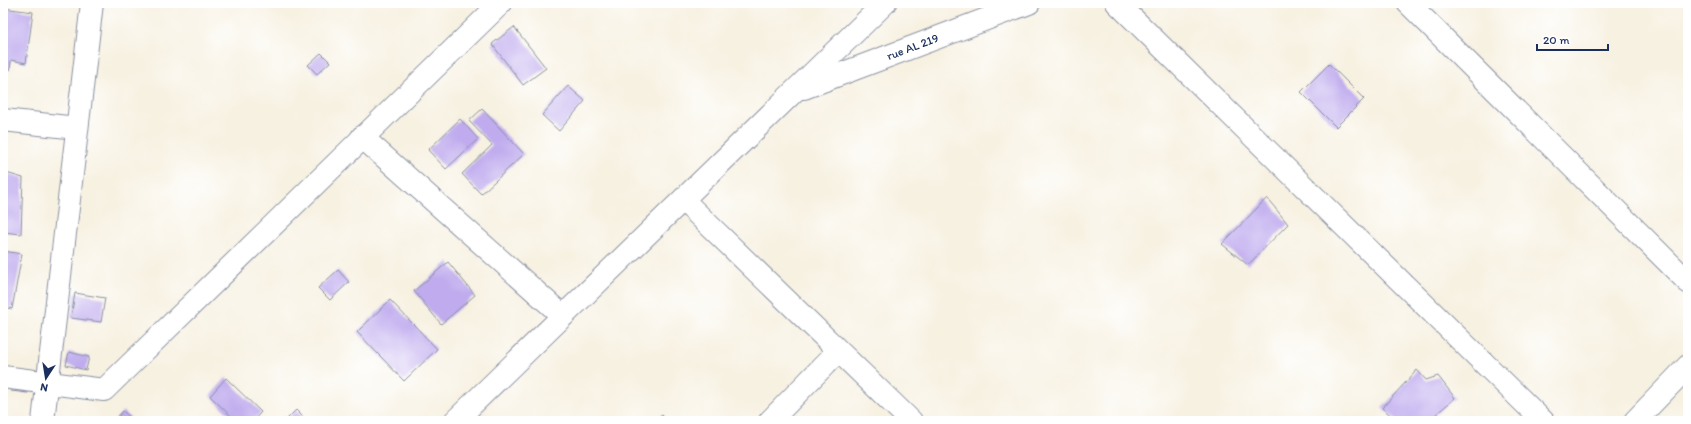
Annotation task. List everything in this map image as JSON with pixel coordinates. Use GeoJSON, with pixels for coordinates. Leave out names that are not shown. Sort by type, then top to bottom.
{"type":"FeatureCollection","features":[{"type":"Feature","properties":{"kind":"street"},"geometry":{"type":"LineString","coordinates":[[43,421],[92,3]]}},
{"type":"Feature","properties":{"kind":"street"},"geometry":{"type":"LineString","coordinates":[[3,377],[104,390],[362,137],[502,3]]}},
{"type":"Feature","properties":{"kind":"street"},"geometry":{"type":"LineString","coordinates":[[455,421],[885,3]]}},
{"type":"Feature","properties":{"kind":"street","name":"rue AL 219"},"geometry":{"type":"LineString","coordinates":[[796,91],[1029,3]]}},
{"type":"Feature","properties":{"kind":"street"},"geometry":{"type":"LineString","coordinates":[[1117,3],[1543,421]]}},
{"type":"Feature","properties":{"kind":"street"},"geometry":{"type":"LineString","coordinates":[[1408,3],[1688,282]]}},
{"type":"Feature","properties":{"kind":"street"},"geometry":{"type":"LineString","coordinates":[[3,120],[77,128]]}},
{"type":"Feature","properties":{"kind":"street"},"geometry":{"type":"LineString","coordinates":[[362,137],[563,316]]}},
{"type":"Feature","properties":{"kind":"street"},"geometry":{"type":"LineString","coordinates":[[683,200],[911,421]]}},
{"type":"Feature","properties":{"kind":"street"},"geometry":{"type":"LineString","coordinates":[[770,421],[838,351]]}},
{"type":"Feature","properties":{"kind":"street"},"geometry":{"type":"LineString","coordinates":[[1635,421],[1688,366]]}},
{"type":"Feature","properties":{"kind":"building"},"geometry":{"type":"Polygon","coordinates":[[[3,8],[33,12],[26,63],[11,60],[10,70],[3,69],[3,8]]]}},
{"type":"Feature","properties":{"kind":"building"},"geometry":{"type":"Polygon","coordinates":[[[514,27],[546,68],[523,85],[492,44],[514,27]]]}},
{"type":"Feature","properties":{"kind":"building"},"geometry":{"type":"Polygon","coordinates":[[[321,53],[330,62],[317,74],[308,65],[321,53]]]}},
{"type":"Feature","properties":{"kind":"building"},"geometry":{"type":"Polygon","coordinates":[[[1329,64],[1364,99],[1336,127],[1301,92],[1329,64]]]}},
{"type":"Feature","properties":{"kind":"building"},"geometry":{"type":"Polygon","coordinates":[[[568,86],[585,101],[559,131],[542,115],[568,86]]]}},
{"type":"Feature","properties":{"kind":"building"},"geometry":{"type":"Polygon","coordinates":[[[482,109],[524,154],[481,194],[462,174],[492,145],[469,121],[482,109]]]}},
{"type":"Feature","properties":{"kind":"building"},"geometry":{"type":"Polygon","coordinates":[[[460,119],[478,139],[446,169],[428,150],[460,119]]]}},
{"type":"Feature","properties":{"kind":"building"},"geometry":{"type":"Polygon","coordinates":[[[3,172],[23,178],[21,234],[3,232],[3,172]]]}},
{"type":"Feature","properties":{"kind":"building"},"geometry":{"type":"Polygon","coordinates":[[[1267,198],[1288,224],[1248,265],[1222,244],[1267,198]]]}},
{"type":"Feature","properties":{"kind":"building"},"geometry":{"type":"Polygon","coordinates":[[[3,251],[22,254],[12,309],[3,307],[3,251]]]}},
{"type":"Feature","properties":{"kind":"building"},"geometry":{"type":"Polygon","coordinates":[[[448,262],[475,295],[441,324],[414,291],[448,262]]]}},
{"type":"Feature","properties":{"kind":"building"},"geometry":{"type":"Polygon","coordinates":[[[338,270],[349,282],[330,300],[318,288],[338,270]]]}},
{"type":"Feature","properties":{"kind":"building"},"geometry":{"type":"Polygon","coordinates":[[[75,293],[105,298],[101,322],[71,318],[75,293]]]}},
{"type":"Feature","properties":{"kind":"building"},"geometry":{"type":"Polygon","coordinates":[[[390,300],[437,349],[404,381],[357,332],[390,300]]]}},
{"type":"Feature","properties":{"kind":"building"},"geometry":{"type":"Polygon","coordinates":[[[69,352],[89,357],[86,370],[66,365],[69,352]]]}},
{"type":"Feature","properties":{"kind":"building"},"geometry":{"type":"Polygon","coordinates":[[[1417,370],[1426,380],[1438,376],[1455,398],[1428,421],[1398,421],[1382,408],[1417,370]]]}},
{"type":"Feature","properties":{"kind":"building"},"geometry":{"type":"Polygon","coordinates":[[[226,378],[261,412],[253,421],[236,421],[210,396],[226,378]]]}},
{"type":"Feature","properties":{"kind":"building"},"geometry":{"type":"Polygon","coordinates":[[[13,380],[30,382],[28,393],[11,391],[13,380]]]}},
{"type":"Feature","properties":{"kind":"building"},"geometry":{"type":"Polygon","coordinates":[[[296,410],[307,421],[285,421],[296,410]]]}},
{"type":"Feature","properties":{"kind":"building"},"geometry":{"type":"Polygon","coordinates":[[[123,411],[131,418],[129,421],[114,421],[123,411]]]}},
{"type":"Feature","properties":{"kind":"building"},"geometry":{"type":"Polygon","coordinates":[[[662,415],[668,421],[655,421],[662,415]]]}}]}
